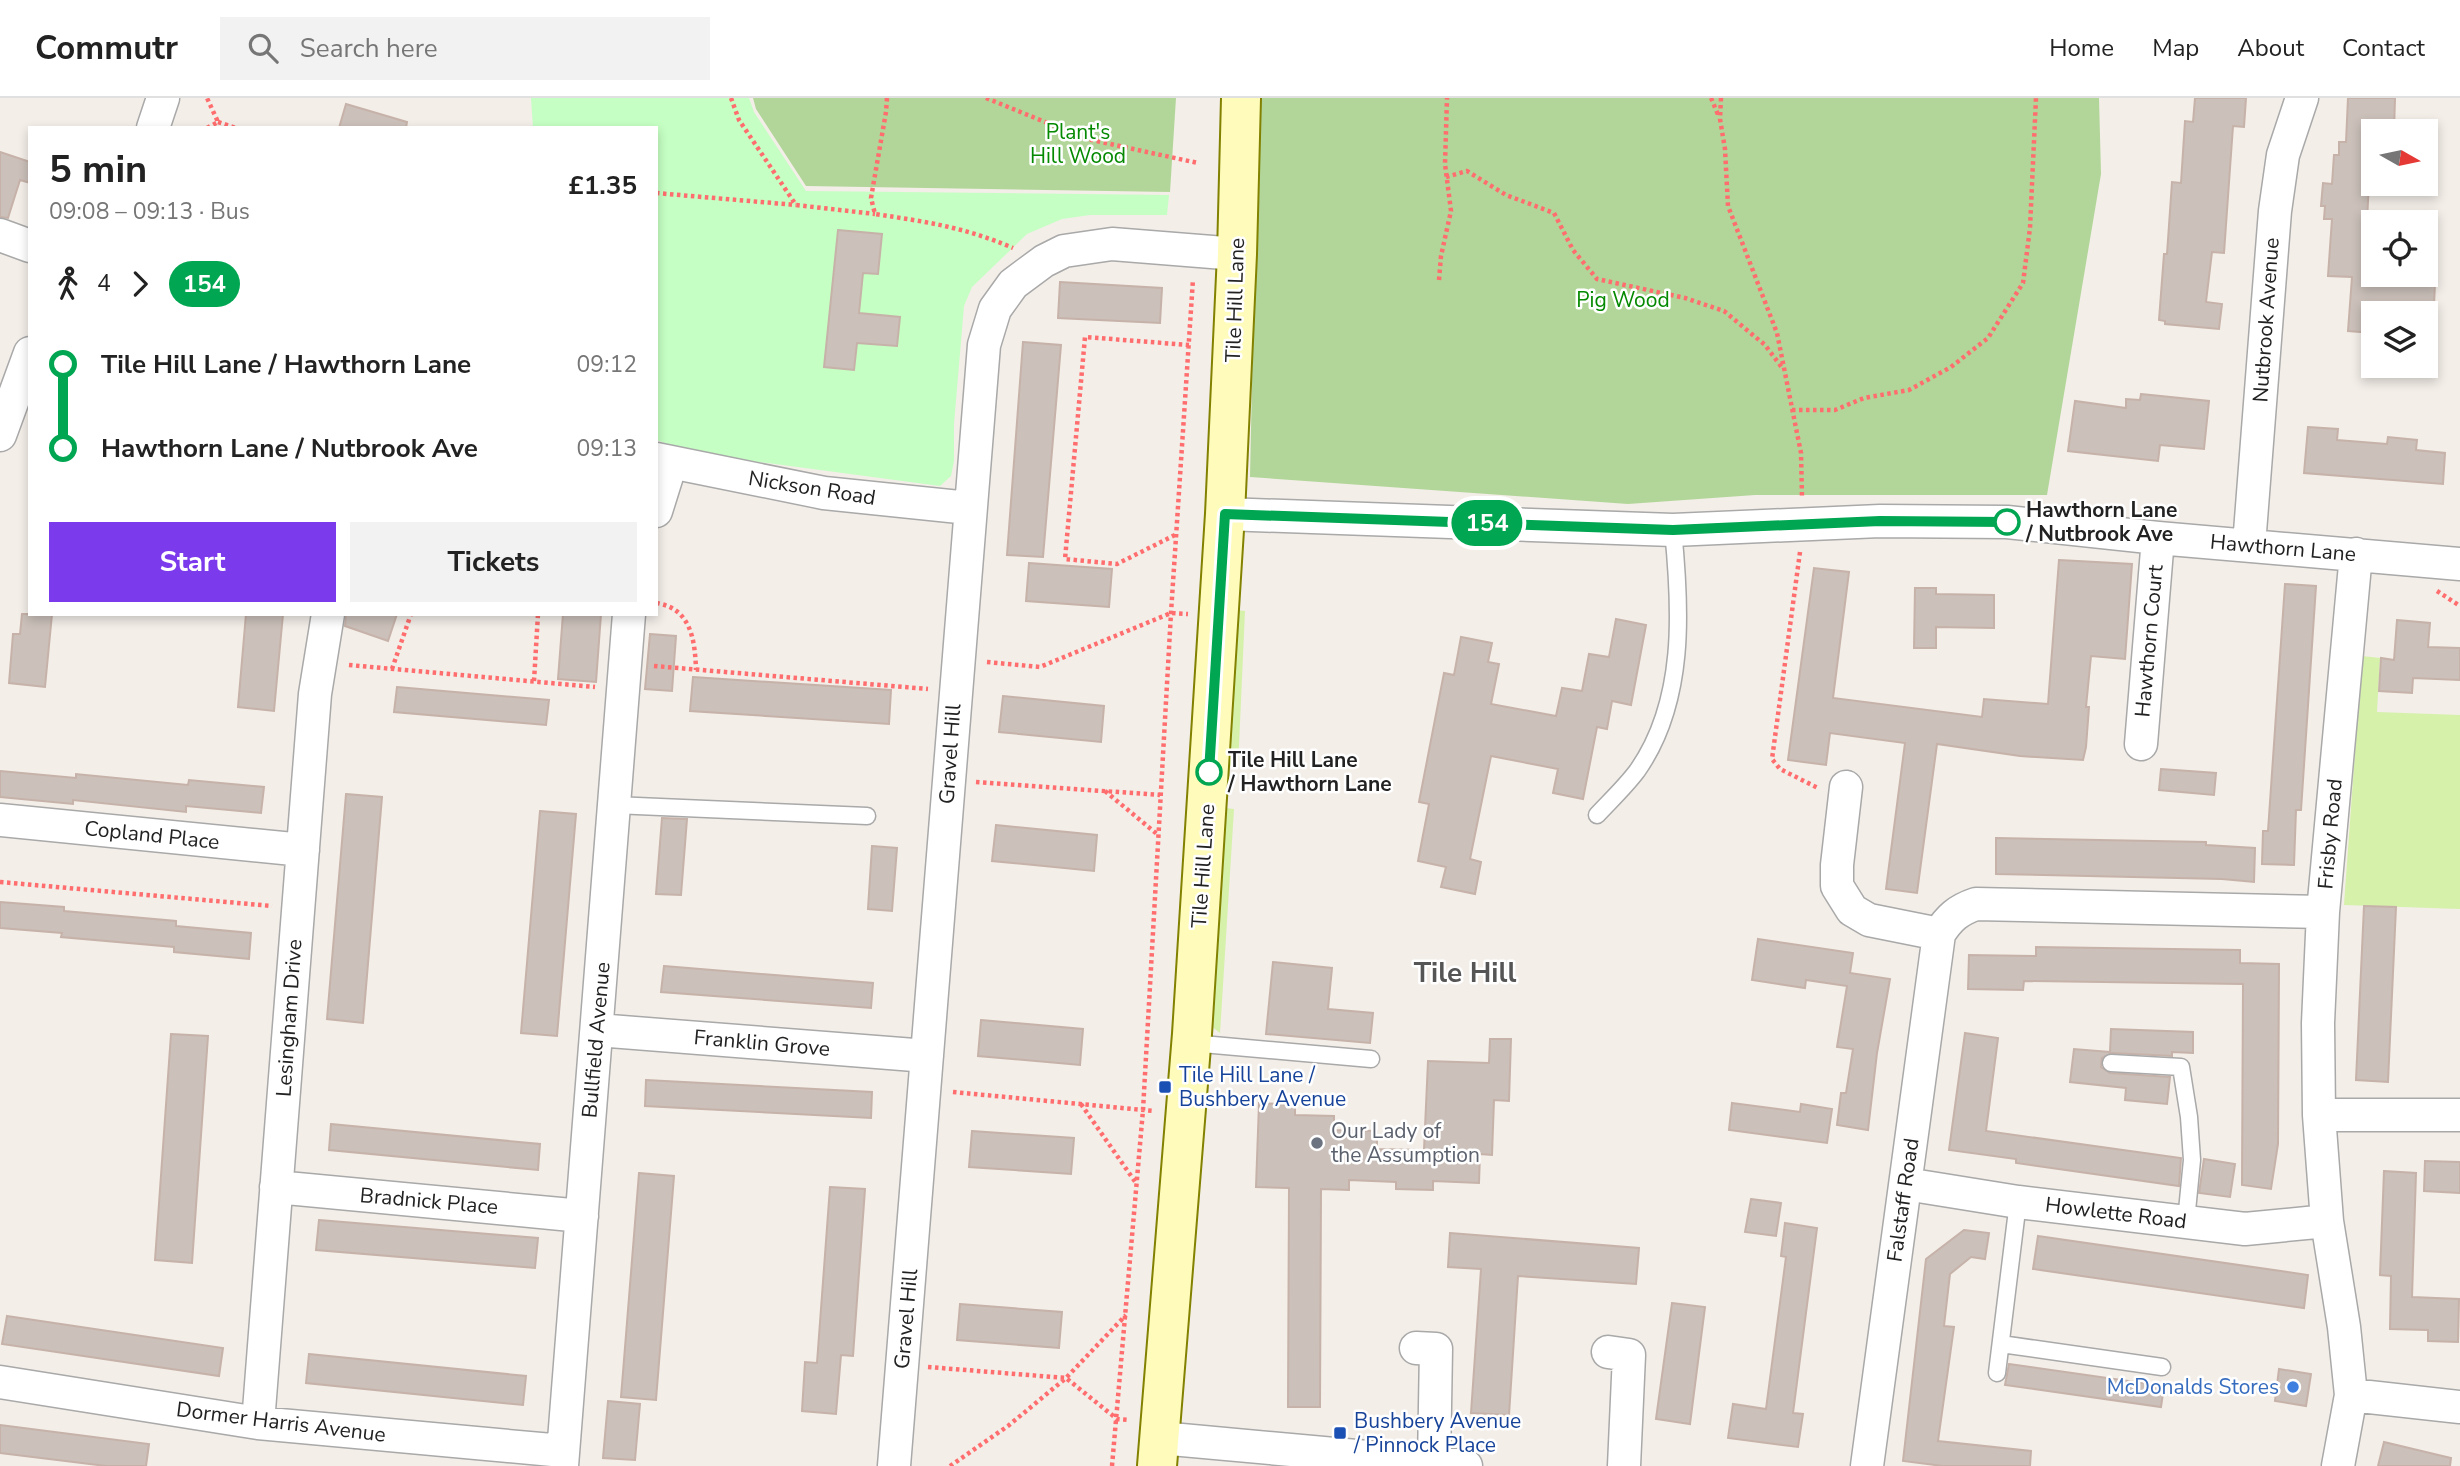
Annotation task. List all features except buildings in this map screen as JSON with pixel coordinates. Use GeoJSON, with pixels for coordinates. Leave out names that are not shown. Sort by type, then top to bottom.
{"type":"FeatureCollection","features":[{"type":"Feature","properties":{"kind":"main road","name":"Tile Hill Lane"},"geometry":{"type":"LineString","coordinates":[[1158,1452],[1191,1043],[1220,601],[1237,254],[1241,98]]}},
{"type":"Feature","properties":{"kind":"street"},"geometry":{"type":"LineString","coordinates":[[154,126],[163,98]]}},
{"type":"Feature","properties":{"kind":"street","name":"Nutbrook Avenue"},"geometry":{"type":"LineString","coordinates":[[2249,545],[2275,211],[2283,155],[2302,98]]}},
{"type":"Feature","properties":{"kind":"street"},"geometry":{"type":"LineString","coordinates":[[0,236],[28,245]]}},
{"type":"Feature","properties":{"kind":"street","name":"Gravel Hill"},"geometry":{"type":"LineString","coordinates":[[894,1466],[984,345],[995,309],[1013,284],[1044,261],[1064,251],[1112,244],[1237,254]]}},
{"type":"Feature","properties":{"kind":"street"},"geometry":{"type":"LineString","coordinates":[[0,435],[28,358]]}},
{"type":"Feature","properties":{"kind":"street"},"geometry":{"type":"LineString","coordinates":[[658,498],[664,461]]}},
{"type":"Feature","properties":{"kind":"street","name":"Nickson Road"},"geometry":{"type":"LineString","coordinates":[[664,461],[824,494],[969,508]]}},
{"type":"Feature","properties":{"kind":"street","name":"Hawthorn Lane"},"geometry":{"type":"LineString","coordinates":[[1225,514],[1673,530],[1803,517],[1880,521],[2007,522],[2460,564]]}},
{"type":"Feature","properties":{"kind":"street","name":"Hawthorn Court"},"geometry":{"type":"LineString","coordinates":[[2141,744],[2158,538]]}},
{"type":"Feature","properties":{"kind":"street","name":"Frisby Road"},"geometry":{"type":"LineString","coordinates":[[2338,1466],[2351,1395],[2344,1327],[2327,1222],[2319,1115],[2318,1023],[2323,912],[2356,554]]}},
{"type":"Feature","properties":{"kind":"street","name":"Lesingham Drive"},"geometry":{"type":"LineString","coordinates":[[258,1423],[315,694],[328,616]]}},
{"type":"Feature","properties":{"kind":"street","name":"Bullfield Avenue"},"geometry":{"type":"LineString","coordinates":[[562,1459],[629,616]]}},
{"type":"Feature","properties":{"kind":"street"},"geometry":{"type":"LineString","coordinates":[[1845,800],[1837,886],[1852,910],[1869,920],[1939,934],[1948,920],[1960,909],[1976,904],[2323,912]]}},
{"type":"Feature","properties":{"kind":"street","name":"Copland Place"},"geometry":{"type":"LineString","coordinates":[[0,820],[303,850]]}},
{"type":"Feature","properties":{"kind":"street","name":"Falstaff Road"},"geometry":{"type":"LineString","coordinates":[[1867,1466],[1939,934]]}},
{"type":"Feature","properties":{"kind":"street","name":"Franklin Grove"},"geometry":{"type":"LineString","coordinates":[[597,1030],[927,1056]]}},
{"type":"Feature","properties":{"kind":"street"},"geometry":{"type":"LineString","coordinates":[[2319,1115],[2460,1115]]}},
{"type":"Feature","properties":{"kind":"street","name":"Howlette Road"},"geometry":{"type":"LineString","coordinates":[[1906,1184],[2018,1202],[2245,1229],[2327,1222]]}},
{"type":"Feature","properties":{"kind":"street","name":"Bradnick Place"},"geometry":{"type":"LineString","coordinates":[[276,1187],[582,1216]]}},
{"type":"Feature","properties":{"kind":"street"},"geometry":{"type":"LineString","coordinates":[[1416,1348],[1436,1349],[1434,1463]]}},
{"type":"Feature","properties":{"kind":"street"},"geometry":{"type":"LineString","coordinates":[[1608,1352],[1629,1355],[1624,1466]]}},
{"type":"Feature","properties":{"kind":"street","name":"Dormer Harris Avenue"},"geometry":{"type":"LineString","coordinates":[[0,1382],[258,1423],[562,1459]]}},
{"type":"Feature","properties":{"kind":"street"},"geometry":{"type":"LineString","coordinates":[[2351,1395],[2460,1406]]}},
{"type":"Feature","properties":{"kind":"street"},"geometry":{"type":"LineString","coordinates":[[1158,1452],[1466,1466]]}},
{"type":"Feature","properties":{"kind":"lane"},"geometry":{"type":"LineString","coordinates":[[1597,815],[1637,771],[1661,727],[1679,634],[1673,530]]}},
{"type":"Feature","properties":{"kind":"lane"},"geometry":{"type":"LineString","coordinates":[[614,805],[867,817]]}},
{"type":"Feature","properties":{"kind":"lane"},"geometry":{"type":"LineString","coordinates":[[1191,1043],[1371,1059]]}},
{"type":"Feature","properties":{"kind":"lane"},"geometry":{"type":"LineString","coordinates":[[2111,1063],[2181,1067],[2192,1160],[2186,1221]]}},
{"type":"Feature","properties":{"kind":"lane"},"geometry":{"type":"LineString","coordinates":[[1997,1373],[2018,1202]]}},
{"type":"Feature","properties":{"kind":"lane"},"geometry":{"type":"LineString","coordinates":[[2001,1344],[2162,1367]]}},
{"type":"Feature","properties":{"kind":"path"},"geometry":{"type":"LineString","coordinates":[[207,98],[218,122],[230,126]]}},
{"type":"Feature","properties":{"kind":"path"},"geometry":{"type":"LineString","coordinates":[[731,98],[739,120],[796,205]]}},
{"type":"Feature","properties":{"kind":"path"},"geometry":{"type":"LineString","coordinates":[[875,215],[871,198],[887,98]]}},
{"type":"Feature","properties":{"kind":"path"},"geometry":{"type":"LineString","coordinates":[[986,98],[1087,139],[1198,163]]}},
{"type":"Feature","properties":{"kind":"path"},"geometry":{"type":"LineString","coordinates":[[1439,280],[1441,256],[1451,211],[1446,177],[1447,98]]}},
{"type":"Feature","properties":{"kind":"path"},"geometry":{"type":"LineString","coordinates":[[1711,98],[1720,119]]}},
{"type":"Feature","properties":{"kind":"path"},"geometry":{"type":"LineString","coordinates":[[1721,98],[1720,119],[1725,149],[1728,206],[1777,333],[1801,453],[1803,517],[1772,759],[1780,769],[1845,800]]}},
{"type":"Feature","properties":{"kind":"path"},"geometry":{"type":"LineString","coordinates":[[1792,410],[1835,410],[1864,398],[1909,390],[1951,367],[1989,338],[2023,283],[2030,228],[2036,98]]}},
{"type":"Feature","properties":{"kind":"path"},"geometry":{"type":"LineString","coordinates":[[211,126],[218,122]]}},
{"type":"Feature","properties":{"kind":"path"},"geometry":{"type":"LineString","coordinates":[[1446,177],[1466,171],[1506,195],[1554,213],[1573,250],[1597,279],[1685,298],[1724,312],[1765,345],[1785,372]]}},
{"type":"Feature","properties":{"kind":"path"},"geometry":{"type":"LineString","coordinates":[[658,193],[796,205],[945,225],[980,233],[1044,261]]}},
{"type":"Feature","properties":{"kind":"path"},"geometry":{"type":"LineString","coordinates":[[1112,1466],[1143,1110],[1195,250]]}},
{"type":"Feature","properties":{"kind":"path"},"geometry":{"type":"LineString","coordinates":[[1176,534],[1117,564],[1065,559],[1085,337],[1189,345]]}},
{"type":"Feature","properties":{"kind":"path"},"geometry":{"type":"LineString","coordinates":[[958,660],[1040,667],[1171,613],[1199,615],[1200,600],[1220,601]]}},
{"type":"Feature","properties":{"kind":"path"},"geometry":{"type":"LineString","coordinates":[[658,603],[669,605],[683,616],[696,652],[696,670]]}},
{"type":"Feature","properties":{"kind":"path"},"geometry":{"type":"LineString","coordinates":[[392,669],[410,616]]}},
{"type":"Feature","properties":{"kind":"path"},"geometry":{"type":"LineString","coordinates":[[534,681],[538,616]]}},
{"type":"Feature","properties":{"kind":"path"},"geometry":{"type":"LineString","coordinates":[[320,663],[534,681],[624,677],[696,670],[955,691]]}},
{"type":"Feature","properties":{"kind":"path"},"geometry":{"type":"LineString","coordinates":[[948,779],[1160,795]]}},
{"type":"Feature","properties":{"kind":"path"},"geometry":{"type":"LineString","coordinates":[[1105,791],[1158,835]]}},
{"type":"Feature","properties":{"kind":"path"},"geometry":{"type":"LineString","coordinates":[[0,881],[298,908]]}},
{"type":"Feature","properties":{"kind":"path"},"geometry":{"type":"LineString","coordinates":[[925,1090],[1155,1111]]}},
{"type":"Feature","properties":{"kind":"path"},"geometry":{"type":"LineString","coordinates":[[1081,1104],[1137,1183]]}},
{"type":"Feature","properties":{"kind":"path"},"geometry":{"type":"LineString","coordinates":[[950,1466],[1009,1426],[1066,1378],[1126,1315]]}},
{"type":"Feature","properties":{"kind":"path"},"geometry":{"type":"LineString","coordinates":[[903,1365],[1066,1378],[1117,1419],[1141,1422],[1145,1396],[1163,1398]]}},
{"type":"Feature","properties":{"kind":"green space"},"geometry":{"type":"Polygon","coordinates":[[[531,98],[749,98],[754,112],[806,191],[1169,195],[1167,215],[1090,215],[1062,219],[1027,234],[972,287],[964,306],[954,424],[954,461],[951,476],[940,486],[699,454],[658,441],[658,126],[533,126],[531,98]]]}},
{"type":"Feature","properties":{"kind":"green space","name":"Plant's Hill Wood"},"geometry":{"type":"Polygon","coordinates":[[[753,98],[1176,98],[1170,192],[806,186],[756,109],[753,98]]]}},
{"type":"Feature","properties":{"kind":"green space","name":"Pig Wood"},"geometry":{"type":"Polygon","coordinates":[[[1258,98],[2099,98],[2101,174],[2047,495],[1755,495],[1628,504],[1250,477],[1258,98]]]}},
{"type":"Feature","properties":{"kind":"green space"},"geometry":{"type":"Polygon","coordinates":[[[1237,610],[1245,611],[1238,768],[1228,766],[1237,610]]]}},
{"type":"Feature","properties":{"kind":"green space"},"geometry":{"type":"Polygon","coordinates":[[[2362,656],[2380,658],[2377,712],[2460,715],[2460,909],[2344,905],[2362,656]]]}},
{"type":"Feature","properties":{"kind":"green space"},"geometry":{"type":"Polygon","coordinates":[[[1226,808],[1234,809],[1220,1033],[1211,1026],[1226,808]]]}},
{"type":"Feature","properties":{"kind":"bus line","name":"154"},"geometry":{"type":"LineString","coordinates":[[1209,772],[1225,514],[1673,530],[1880,521],[2007,522]]}},
{"type":"Feature","properties":{"kind":"place","name":"Hawthorn Lane / Nutbrook Ave"},"geometry":{"type":"Point","coordinates":[2007,522]}},
{"type":"Feature","properties":{"kind":"place","name":"Tile Hill Lane / Hawthorn Lane"},"geometry":{"type":"Point","coordinates":[1209,772]}},
{"type":"Feature","properties":{"kind":"place","name":"Tile Hill Lane / Bushbery Avenue"},"geometry":{"type":"Point","coordinates":[1165,1087]}},
{"type":"Feature","properties":{"kind":"place","name":"Our Lady of the Assumption"},"geometry":{"type":"Point","coordinates":[1317,1143]}},
{"type":"Feature","properties":{"kind":"place","name":"McDonalds Stores"},"geometry":{"type":"Point","coordinates":[2293,1387]}},
{"type":"Feature","properties":{"kind":"place","name":"Bushbery Avenue / Pinnock Place"},"geometry":{"type":"Point","coordinates":[1340,1433]}},
{"type":"Feature","properties":{"kind":"district","name":"Tile Hill"},"geometry":{"type":"Point","coordinates":[1465,973]}}]}
